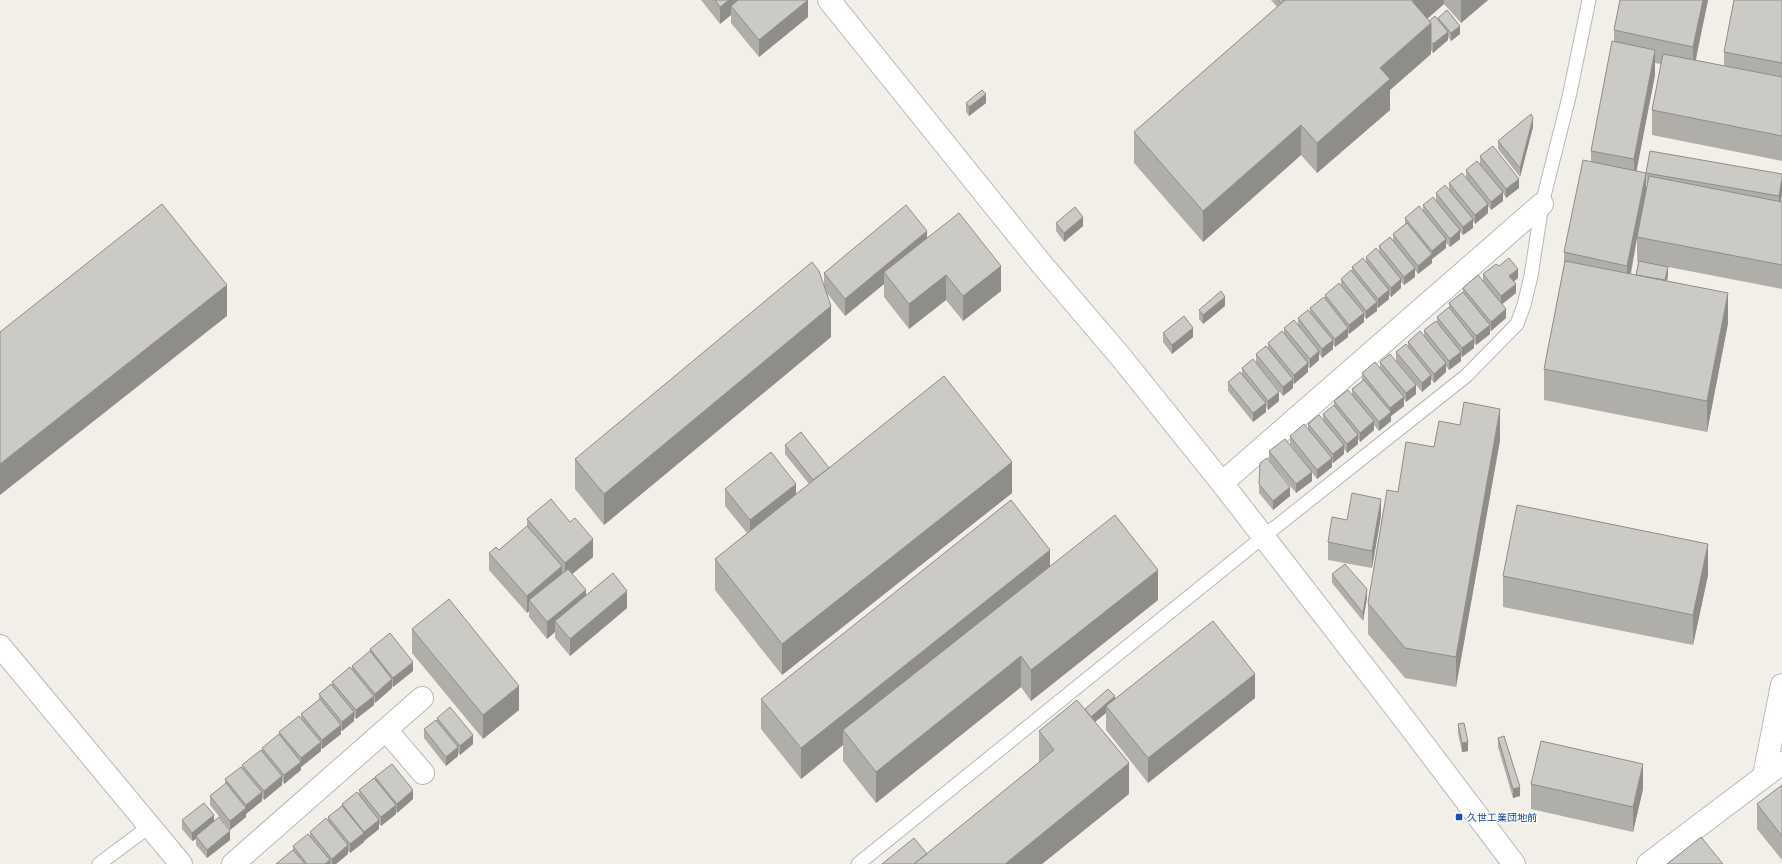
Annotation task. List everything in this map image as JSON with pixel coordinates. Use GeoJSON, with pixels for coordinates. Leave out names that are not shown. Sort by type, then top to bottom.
{"type":"FeatureCollection","features":[{"type":"Feature","properties":{"kind":"street"},"geometry":{"type":"LineString","coordinates":[[829,0],[1034,255],[1120,356],[1222,483],[1514,864]]}},
{"type":"Feature","properties":{"kind":"street"},"geometry":{"type":"LineString","coordinates":[[1222,483],[1542,204]]}},
{"type":"Feature","properties":{"kind":"street"},"geometry":{"type":"LineString","coordinates":[[0,646],[181,864]]}},
{"type":"Feature","properties":{"kind":"street"},"geometry":{"type":"LineString","coordinates":[[1764,776],[1782,685]]}},
{"type":"Feature","properties":{"kind":"street"},"geometry":{"type":"LineString","coordinates":[[233,864],[422,698]]}},
{"type":"Feature","properties":{"kind":"street"},"geometry":{"type":"LineString","coordinates":[[386,730],[423,773]]}},
{"type":"Feature","properties":{"kind":"street"},"geometry":{"type":"LineString","coordinates":[[1648,864],[1782,763]]}},
{"type":"Feature","properties":{"kind":"lane"},"geometry":{"type":"LineString","coordinates":[[858,864],[1263,537],[1466,376],[1517,324],[1524,305],[1531,276],[1542,204],[1569,96],[1589,0]]}},
{"type":"Feature","properties":{"kind":"lane"},"geometry":{"type":"LineString","coordinates":[[99,864],[150,826]]}},
{"type":"Feature","properties":{"kind":"building"},"geometry":{"type":"Polygon","coordinates":[[[715,0],[729,0],[720,7],[715,0]]]}},
{"type":"Feature","properties":{"kind":"building"},"geometry":{"type":"Polygon","coordinates":[[[738,0],[808,0],[759,40],[731,6],[738,0]]]}},
{"type":"Feature","properties":{"kind":"building"},"geometry":{"type":"Polygon","coordinates":[[[1278,0],[1285,0],[1281,3],[1278,0]]]}},
{"type":"Feature","properties":{"kind":"building"},"geometry":{"type":"Polygon","coordinates":[[[1285,0],[1414,0],[1412,1],[1431,23],[1380,68],[1390,79],[1317,143],[1301,125],[1203,211],[1134,132],[1285,0]]]}},
{"type":"Feature","properties":{"kind":"building"},"geometry":{"type":"Polygon","coordinates":[[[1620,0],[1703,0],[1693,47],[1614,30],[1620,0]]]}},
{"type":"Feature","properties":{"kind":"building"},"geometry":{"type":"Polygon","coordinates":[[[1734,0],[1782,0],[1782,63],[1724,52],[1734,0]]]}},
{"type":"Feature","properties":{"kind":"building"},"geometry":{"type":"Polygon","coordinates":[[[1447,10],[1460,26],[1451,33],[1438,18],[1447,10]]]}},
{"type":"Feature","properties":{"kind":"building"},"geometry":{"type":"Polygon","coordinates":[[[1435,16],[1448,32],[1433,44],[1431,42],[1431,23],[1429,21],[1435,16]]]}},
{"type":"Feature","properties":{"kind":"building"},"geometry":{"type":"Polygon","coordinates":[[[1612,41],[1655,50],[1634,159],[1591,151],[1612,41]]]}},
{"type":"Feature","properties":{"kind":"building"},"geometry":{"type":"Polygon","coordinates":[[[1663,54],[1782,77],[1782,136],[1652,110],[1663,54]]]}},
{"type":"Feature","properties":{"kind":"building"},"geometry":{"type":"Polygon","coordinates":[[[982,90],[986,94],[969,107],[966,103],[982,90]]]}},
{"type":"Feature","properties":{"kind":"building"},"geometry":{"type":"Polygon","coordinates":[[[1531,114],[1533,118],[1520,168],[1498,141],[1531,114]]]}},
{"type":"Feature","properties":{"kind":"building"},"geometry":{"type":"Polygon","coordinates":[[[1493,146],[1519,179],[1506,189],[1480,156],[1493,146]]]}},
{"type":"Feature","properties":{"kind":"building"},"geometry":{"type":"Polygon","coordinates":[[[1650,151],[1782,174],[1779,196],[1646,173],[1650,151]]]}},
{"type":"Feature","properties":{"kind":"building"},"geometry":{"type":"Polygon","coordinates":[[[1583,160],[1646,173],[1627,266],[1564,252],[1583,160]]]}},
{"type":"Feature","properties":{"kind":"building"},"geometry":{"type":"Polygon","coordinates":[[[1477,161],[1503,192],[1491,202],[1466,170],[1477,161]]]}},
{"type":"Feature","properties":{"kind":"building"},"geometry":{"type":"Polygon","coordinates":[[[1462,173],[1488,204],[1475,215],[1449,183],[1462,173]]]}},
{"type":"Feature","properties":{"kind":"building"},"geometry":{"type":"Polygon","coordinates":[[[1649,176],[1782,202],[1782,265],[1637,237],[1649,176]]]}},
{"type":"Feature","properties":{"kind":"building"},"geometry":{"type":"Polygon","coordinates":[[[1445,185],[1473,219],[1463,227],[1436,193],[1445,185]]]}},
{"type":"Feature","properties":{"kind":"building"},"geometry":{"type":"Polygon","coordinates":[[[1433,197],[1460,230],[1450,239],[1423,205],[1433,197]]]}},
{"type":"Feature","properties":{"kind":"building"},"geometry":{"type":"Polygon","coordinates":[[[162,204],[227,285],[0,464],[0,332],[162,204]]]}},
{"type":"Feature","properties":{"kind":"building"},"geometry":{"type":"Polygon","coordinates":[[[906,205],[927,231],[845,299],[824,273],[906,205]]]}},
{"type":"Feature","properties":{"kind":"building"},"geometry":{"type":"Polygon","coordinates":[[[1419,206],[1446,239],[1432,251],[1405,218],[1419,206]]]}},
{"type":"Feature","properties":{"kind":"building"},"geometry":{"type":"Polygon","coordinates":[[[1075,207],[1083,217],[1064,233],[1056,223],[1075,207]]]}},
{"type":"Feature","properties":{"kind":"building"},"geometry":{"type":"Polygon","coordinates":[[[959,213],[1001,266],[963,296],[946,275],[909,304],[884,272],[959,213]]]}},
{"type":"Feature","properties":{"kind":"building"},"geometry":{"type":"Polygon","coordinates":[[[1407,223],[1432,254],[1418,266],[1393,234],[1407,223]]]}},
{"type":"Feature","properties":{"kind":"building"},"geometry":{"type":"Polygon","coordinates":[[[1390,237],[1415,268],[1404,277],[1379,246],[1390,237]]]}},
{"type":"Feature","properties":{"kind":"building"},"geometry":{"type":"Polygon","coordinates":[[[1376,248],[1401,279],[1391,288],[1366,257],[1376,248]]]}},
{"type":"Feature","properties":{"kind":"building"},"geometry":{"type":"Polygon","coordinates":[[[1363,258],[1389,290],[1378,299],[1352,267],[1363,258]]]}},
{"type":"Feature","properties":{"kind":"building"},"geometry":{"type":"Polygon","coordinates":[[[1509,258],[1518,269],[1509,276],[1516,284],[1501,296],[1483,274],[1496,264],[1499,266],[1509,258]]]}},
{"type":"Feature","properties":{"kind":"building"},"geometry":{"type":"Polygon","coordinates":[[[1565,261],[1728,293],[1707,401],[1544,369],[1565,261]]]}},
{"type":"Feature","properties":{"kind":"building"},"geometry":{"type":"Polygon","coordinates":[[[1639,261],[1668,267],[1665,280],[1636,275],[1639,261]]]}},
{"type":"Feature","properties":{"kind":"building"},"geometry":{"type":"Polygon","coordinates":[[[812,262],[819,271],[831,306],[604,494],[575,459],[812,262]]]}},
{"type":"Feature","properties":{"kind":"building"},"geometry":{"type":"Polygon","coordinates":[[[1351,270],[1377,302],[1366,311],[1341,279],[1351,270]]]}},
{"type":"Feature","properties":{"kind":"building"},"geometry":{"type":"Polygon","coordinates":[[[1478,275],[1506,309],[1491,322],[1463,288],[1478,275]]]}},
{"type":"Feature","properties":{"kind":"building"},"geometry":{"type":"Polygon","coordinates":[[[1339,283],[1364,313],[1349,325],[1325,295],[1339,283]]]}},
{"type":"Feature","properties":{"kind":"building"},"geometry":{"type":"Polygon","coordinates":[[[1221,291],[1225,297],[1203,315],[1199,310],[1221,291]]]}},
{"type":"Feature","properties":{"kind":"building"},"geometry":{"type":"Polygon","coordinates":[[[1463,292],[1490,325],[1476,336],[1449,303],[1463,292]]]}},
{"type":"Feature","properties":{"kind":"building"},"geometry":{"type":"Polygon","coordinates":[[[1324,297],[1348,328],[1335,339],[1310,308],[1324,297]]]}},
{"type":"Feature","properties":{"kind":"building"},"geometry":{"type":"Polygon","coordinates":[[[1449,307],[1474,339],[1462,348],[1437,317],[1449,307]]]}},
{"type":"Feature","properties":{"kind":"building"},"geometry":{"type":"Polygon","coordinates":[[[1308,310],[1333,340],[1322,349],[1298,318],[1308,310]]]}},
{"type":"Feature","properties":{"kind":"building"},"geometry":{"type":"Polygon","coordinates":[[[1184,316],[1193,328],[1172,345],[1163,333],[1184,316]]]}},
{"type":"Feature","properties":{"kind":"building"},"geometry":{"type":"Polygon","coordinates":[[[1294,320],[1319,351],[1310,359],[1284,328],[1294,320]]]}},
{"type":"Feature","properties":{"kind":"building"},"geometry":{"type":"Polygon","coordinates":[[[1436,321],[1461,352],[1449,361],[1424,330],[1436,321]]]}},
{"type":"Feature","properties":{"kind":"building"},"geometry":{"type":"Polygon","coordinates":[[[1282,331],[1308,363],[1294,375],[1268,343],[1282,331]]]}},
{"type":"Feature","properties":{"kind":"building"},"geometry":{"type":"Polygon","coordinates":[[[1420,331],[1446,363],[1434,374],[1408,342],[1420,331]]]}},
{"type":"Feature","properties":{"kind":"building"},"geometry":{"type":"Polygon","coordinates":[[[1406,344],[1431,375],[1422,383],[1396,352],[1406,344]]]}},
{"type":"Feature","properties":{"kind":"building"},"geometry":{"type":"Polygon","coordinates":[[[1266,346],[1293,379],[1283,387],[1256,354],[1266,346]]]}},
{"type":"Feature","properties":{"kind":"building"},"geometry":{"type":"Polygon","coordinates":[[[1390,354],[1416,385],[1406,393],[1380,362],[1390,354]]]}},
{"type":"Feature","properties":{"kind":"building"},"geometry":{"type":"Polygon","coordinates":[[[1253,359],[1279,392],[1268,401],[1242,368],[1253,359]]]}},
{"type":"Feature","properties":{"kind":"building"},"geometry":{"type":"Polygon","coordinates":[[[1375,362],[1404,397],[1390,408],[1362,373],[1375,362]]]}},
{"type":"Feature","properties":{"kind":"building"},"geometry":{"type":"Polygon","coordinates":[[[1240,372],[1266,403],[1253,413],[1228,382],[1240,372]]]}},
{"type":"Feature","properties":{"kind":"building"},"geometry":{"type":"Polygon","coordinates":[[[944,376],[1012,462],[782,644],[715,559],[944,376]]]}},
{"type":"Feature","properties":{"kind":"building"},"geometry":{"type":"Polygon","coordinates":[[[1364,380],[1391,412],[1379,422],[1352,389],[1364,380]]]}},
{"type":"Feature","properties":{"kind":"building"},"geometry":{"type":"Polygon","coordinates":[[[1348,390],[1374,421],[1360,433],[1334,401],[1348,390]]]}},
{"type":"Feature","properties":{"kind":"building"},"geometry":{"type":"Polygon","coordinates":[[[1464,402],[1500,409],[1456,657],[1405,648],[1368,603],[1387,490],[1398,492],[1406,442],[1434,447],[1439,421],[1460,425],[1464,402]]]}},
{"type":"Feature","properties":{"kind":"building"},"geometry":{"type":"Polygon","coordinates":[[[1334,405],[1358,435],[1347,444],[1323,414],[1334,405]]]}},
{"type":"Feature","properties":{"kind":"building"},"geometry":{"type":"Polygon","coordinates":[[[1319,415],[1344,445],[1333,454],[1308,424],[1319,415]]]}},
{"type":"Feature","properties":{"kind":"building"},"geometry":{"type":"Polygon","coordinates":[[[1304,424],[1332,458],[1317,470],[1290,436],[1304,424]]]}},
{"type":"Feature","properties":{"kind":"building"},"geometry":{"type":"Polygon","coordinates":[[[801,432],[829,468],[813,480],[785,445],[801,432]]]}},
{"type":"Feature","properties":{"kind":"building"},"geometry":{"type":"Polygon","coordinates":[[[1285,439],[1312,472],[1296,484],[1269,451],[1285,439]]]}},
{"type":"Feature","properties":{"kind":"building"},"geometry":{"type":"Polygon","coordinates":[[[771,452],[796,484],[750,520],[725,489],[771,452]]]}},
{"type":"Feature","properties":{"kind":"building"},"geometry":{"type":"Polygon","coordinates":[[[1267,458],[1290,487],[1273,501],[1259,484],[1260,463],[1267,458]]]}},
{"type":"Feature","properties":{"kind":"building"},"geometry":{"type":"Polygon","coordinates":[[[1352,493],[1381,499],[1372,551],[1328,542],[1332,517],[1347,520],[1352,493]]]}},
{"type":"Feature","properties":{"kind":"building"},"geometry":{"type":"Polygon","coordinates":[[[551,499],[570,522],[575,518],[593,539],[565,563],[527,519],[551,499]]]}},
{"type":"Feature","properties":{"kind":"building"},"geometry":{"type":"Polygon","coordinates":[[[1011,500],[1050,550],[801,748],[761,699],[1011,500]]]}},
{"type":"Feature","properties":{"kind":"building"},"geometry":{"type":"Polygon","coordinates":[[[1517,505],[1708,544],[1693,615],[1503,576],[1517,505]]]}},
{"type":"Feature","properties":{"kind":"building"},"geometry":{"type":"Polygon","coordinates":[[[1115,515],[1158,570],[1031,670],[1021,656],[876,772],[843,730],[1115,515]]]}},
{"type":"Feature","properties":{"kind":"building"},"geometry":{"type":"Polygon","coordinates":[[[527,526],[562,566],[527,596],[489,553],[496,547],[499,550],[527,526]]]}},
{"type":"Feature","properties":{"kind":"building"},"geometry":{"type":"Polygon","coordinates":[[[1345,564],[1367,589],[1363,613],[1332,574],[1345,564]]]}},
{"type":"Feature","properties":{"kind":"building"},"geometry":{"type":"Polygon","coordinates":[[[568,569],[586,590],[547,622],[529,600],[568,569]]]}},
{"type":"Feature","properties":{"kind":"building"},"geometry":{"type":"Polygon","coordinates":[[[613,573],[627,591],[570,639],[555,621],[613,573]]]}},
{"type":"Feature","properties":{"kind":"building"},"geometry":{"type":"Polygon","coordinates":[[[449,599],[519,686],[483,715],[412,629],[449,599]]]}},
{"type":"Feature","properties":{"kind":"building"},"geometry":{"type":"Polygon","coordinates":[[[1213,621],[1255,674],[1148,758],[1106,706],[1213,621]]]}},
{"type":"Feature","properties":{"kind":"building"},"geometry":{"type":"Polygon","coordinates":[[[390,633],[413,662],[393,678],[370,649],[390,633]]]}},
{"type":"Feature","properties":{"kind":"building"},"geometry":{"type":"Polygon","coordinates":[[[370,651],[392,679],[375,694],[352,666],[370,651]]]}},
{"type":"Feature","properties":{"kind":"building"},"geometry":{"type":"Polygon","coordinates":[[[350,667],[374,696],[356,710],[332,682],[350,667]]]}},
{"type":"Feature","properties":{"kind":"building"},"geometry":{"type":"Polygon","coordinates":[[[331,684],[354,712],[342,722],[319,694],[331,684]]]}},
{"type":"Feature","properties":{"kind":"building"},"geometry":{"type":"Polygon","coordinates":[[[1108,689],[1115,696],[1091,717],[1085,709],[1108,689]]]}},
{"type":"Feature","properties":{"kind":"building"},"geometry":{"type":"Polygon","coordinates":[[[320,699],[341,725],[322,740],[301,714],[320,699]]]}},
{"type":"Feature","properties":{"kind":"building"},"geometry":{"type":"Polygon","coordinates":[[[1077,700],[1129,763],[1005,864],[914,864],[1054,750],[1039,731],[1077,700]]]}},
{"type":"Feature","properties":{"kind":"building"},"geometry":{"type":"Polygon","coordinates":[[[450,707],[473,735],[460,746],[437,718],[450,707]]]}},
{"type":"Feature","properties":{"kind":"building"},"geometry":{"type":"Polygon","coordinates":[[[299,716],[321,742],[301,758],[279,732],[299,716]]]}},
{"type":"Feature","properties":{"kind":"building"},"geometry":{"type":"Polygon","coordinates":[[[436,720],[458,747],[446,757],[424,729],[436,720]]]}},
{"type":"Feature","properties":{"kind":"building"},"geometry":{"type":"Polygon","coordinates":[[[1464,723],[1468,742],[1462,743],[1458,724],[1464,723]]]}},
{"type":"Feature","properties":{"kind":"building"},"geometry":{"type":"Polygon","coordinates":[[[279,734],[301,762],[284,775],[262,748],[279,734]]]}},
{"type":"Feature","properties":{"kind":"building"},"geometry":{"type":"Polygon","coordinates":[[[1504,736],[1520,787],[1513,789],[1498,738],[1504,736]]]}},
{"type":"Feature","properties":{"kind":"building"},"geometry":{"type":"Polygon","coordinates":[[[1541,741],[1643,764],[1633,807],[1531,784],[1541,741]]]}},
{"type":"Feature","properties":{"kind":"building"},"geometry":{"type":"Polygon","coordinates":[[[261,750],[282,776],[264,791],[242,765],[261,750]]]}},
{"type":"Feature","properties":{"kind":"building"},"geometry":{"type":"Polygon","coordinates":[[[392,764],[413,790],[397,804],[375,777],[392,764]]]}},
{"type":"Feature","properties":{"kind":"building"},"geometry":{"type":"Polygon","coordinates":[[[241,767],[262,792],[246,805],[225,779],[241,767]]]}},
{"type":"Feature","properties":{"kind":"building"},"geometry":{"type":"Polygon","coordinates":[[[374,778],[396,805],[381,817],[359,790],[374,778]]]}},
{"type":"Feature","properties":{"kind":"building"},"geometry":{"type":"Polygon","coordinates":[[[226,783],[246,808],[230,821],[210,796],[226,783]]]}},
{"type":"Feature","properties":{"kind":"building"},"geometry":{"type":"Polygon","coordinates":[[[1782,785],[1782,836],[1757,804],[1782,785]]]}},
{"type":"Feature","properties":{"kind":"building"},"geometry":{"type":"Polygon","coordinates":[[[357,792],[379,820],[364,832],[342,804],[357,792]]]}},
{"type":"Feature","properties":{"kind":"building"},"geometry":{"type":"Polygon","coordinates":[[[204,803],[214,815],[192,833],[182,820],[204,803]]]}},
{"type":"Feature","properties":{"kind":"building"},"geometry":{"type":"Polygon","coordinates":[[[342,806],[364,833],[350,844],[328,817],[342,806]]]}},
{"type":"Feature","properties":{"kind":"building"},"geometry":{"type":"Polygon","coordinates":[[[219,817],[230,831],[207,850],[196,836],[219,817]]]}},
{"type":"Feature","properties":{"kind":"building"},"geometry":{"type":"Polygon","coordinates":[[[326,818],[348,845],[332,859],[310,832],[326,818]]]}},
{"type":"Feature","properties":{"kind":"building"},"geometry":{"type":"Polygon","coordinates":[[[308,834],[330,860],[325,864],[307,864],[293,846],[308,834]]]}},
{"type":"Feature","properties":{"kind":"building"},"geometry":{"type":"Polygon","coordinates":[[[1701,837],[1723,864],[1667,864],[1701,837]]]}},
{"type":"Feature","properties":{"kind":"building"},"geometry":{"type":"Polygon","coordinates":[[[914,838],[927,854],[914,864],[882,864],[914,838]]]}},
{"type":"Feature","properties":{"kind":"building"},"geometry":{"type":"Polygon","coordinates":[[[293,850],[305,864],[276,864],[293,850]]]}},
{"type":"Feature","properties":{"kind":"place","name":"久世工業団地前"},"geometry":{"type":"Point","coordinates":[1459,817]}}]}
